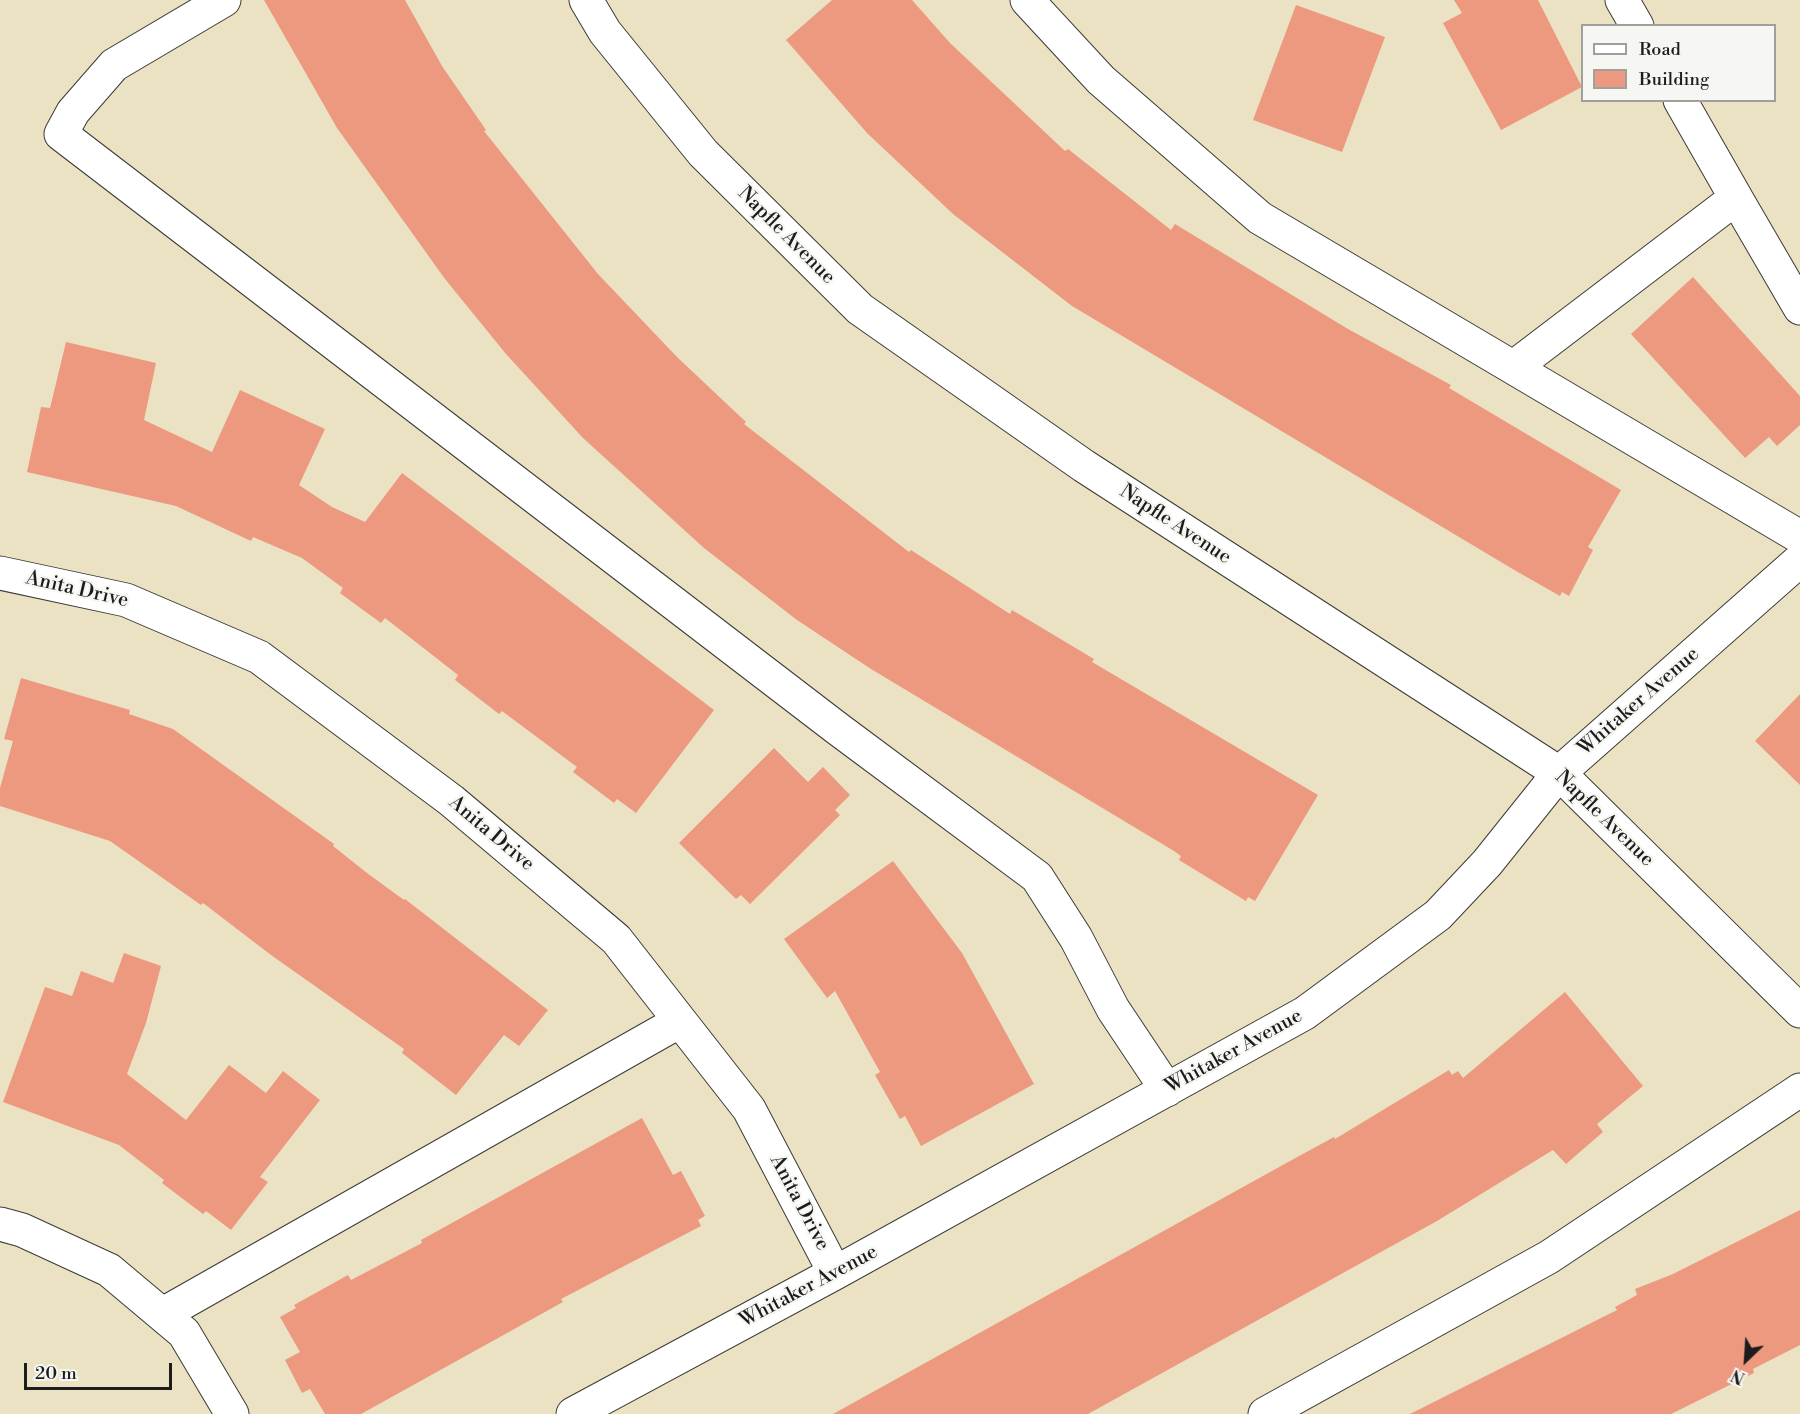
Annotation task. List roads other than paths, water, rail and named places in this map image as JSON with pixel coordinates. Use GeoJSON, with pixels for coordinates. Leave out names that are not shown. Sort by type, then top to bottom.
{"type":"FeatureCollection","features":[{"type":"Feature","properties":{"kind":"street"},"geometry":{"type":"LineString","coordinates":[[224,0],[114,65],[73,112],[61,134],[838,729],[1037,877],[1076,938],[1113,1009],[1167,1090]]}},
{"type":"Feature","properties":{"kind":"street","name":"Napfle Avenue"},"geometry":{"type":"LineString","coordinates":[[586,0],[605,32],[702,153],[860,309],[1084,466],[1558,773],[1800,1011]]}},
{"type":"Feature","properties":{"kind":"street"},"geometry":{"type":"LineString","coordinates":[[1027,0],[1101,80],[1260,218],[1800,537]]}},
{"type":"Feature","properties":{"kind":"street"},"geometry":{"type":"LineString","coordinates":[[1622,0],[1636,24]]}},
{"type":"Feature","properties":{"kind":"street"},"geometry":{"type":"LineString","coordinates":[[1681,102],[1800,308]]}},
{"type":"Feature","properties":{"kind":"street"},"geometry":{"type":"LineString","coordinates":[[1514,368],[1736,198]]}},
{"type":"Feature","properties":{"kind":"street","name":"Whitaker Avenue"},"geometry":{"type":"LineString","coordinates":[[573,1414],[836,1273],[1305,1013],[1438,915],[1487,863],[1558,773],[1800,560]]}},
{"type":"Feature","properties":{"kind":"street","name":"Anita Drive"},"geometry":{"type":"LineString","coordinates":[[0,573],[126,600],[259,657],[452,801],[616,939],[749,1109],[836,1273]]}},
{"type":"Feature","properties":{"kind":"street"},"geometry":{"type":"LineString","coordinates":[[162,1314],[680,1021]]}},
{"type":"Feature","properties":{"kind":"street"},"geometry":{"type":"LineString","coordinates":[[1265,1414],[1549,1257],[1800,1090]]}},
{"type":"Feature","properties":{"kind":"street"},"geometry":{"type":"LineString","coordinates":[[0,1224],[22,1230],[109,1270],[184,1333],[232,1414]]}}]}
